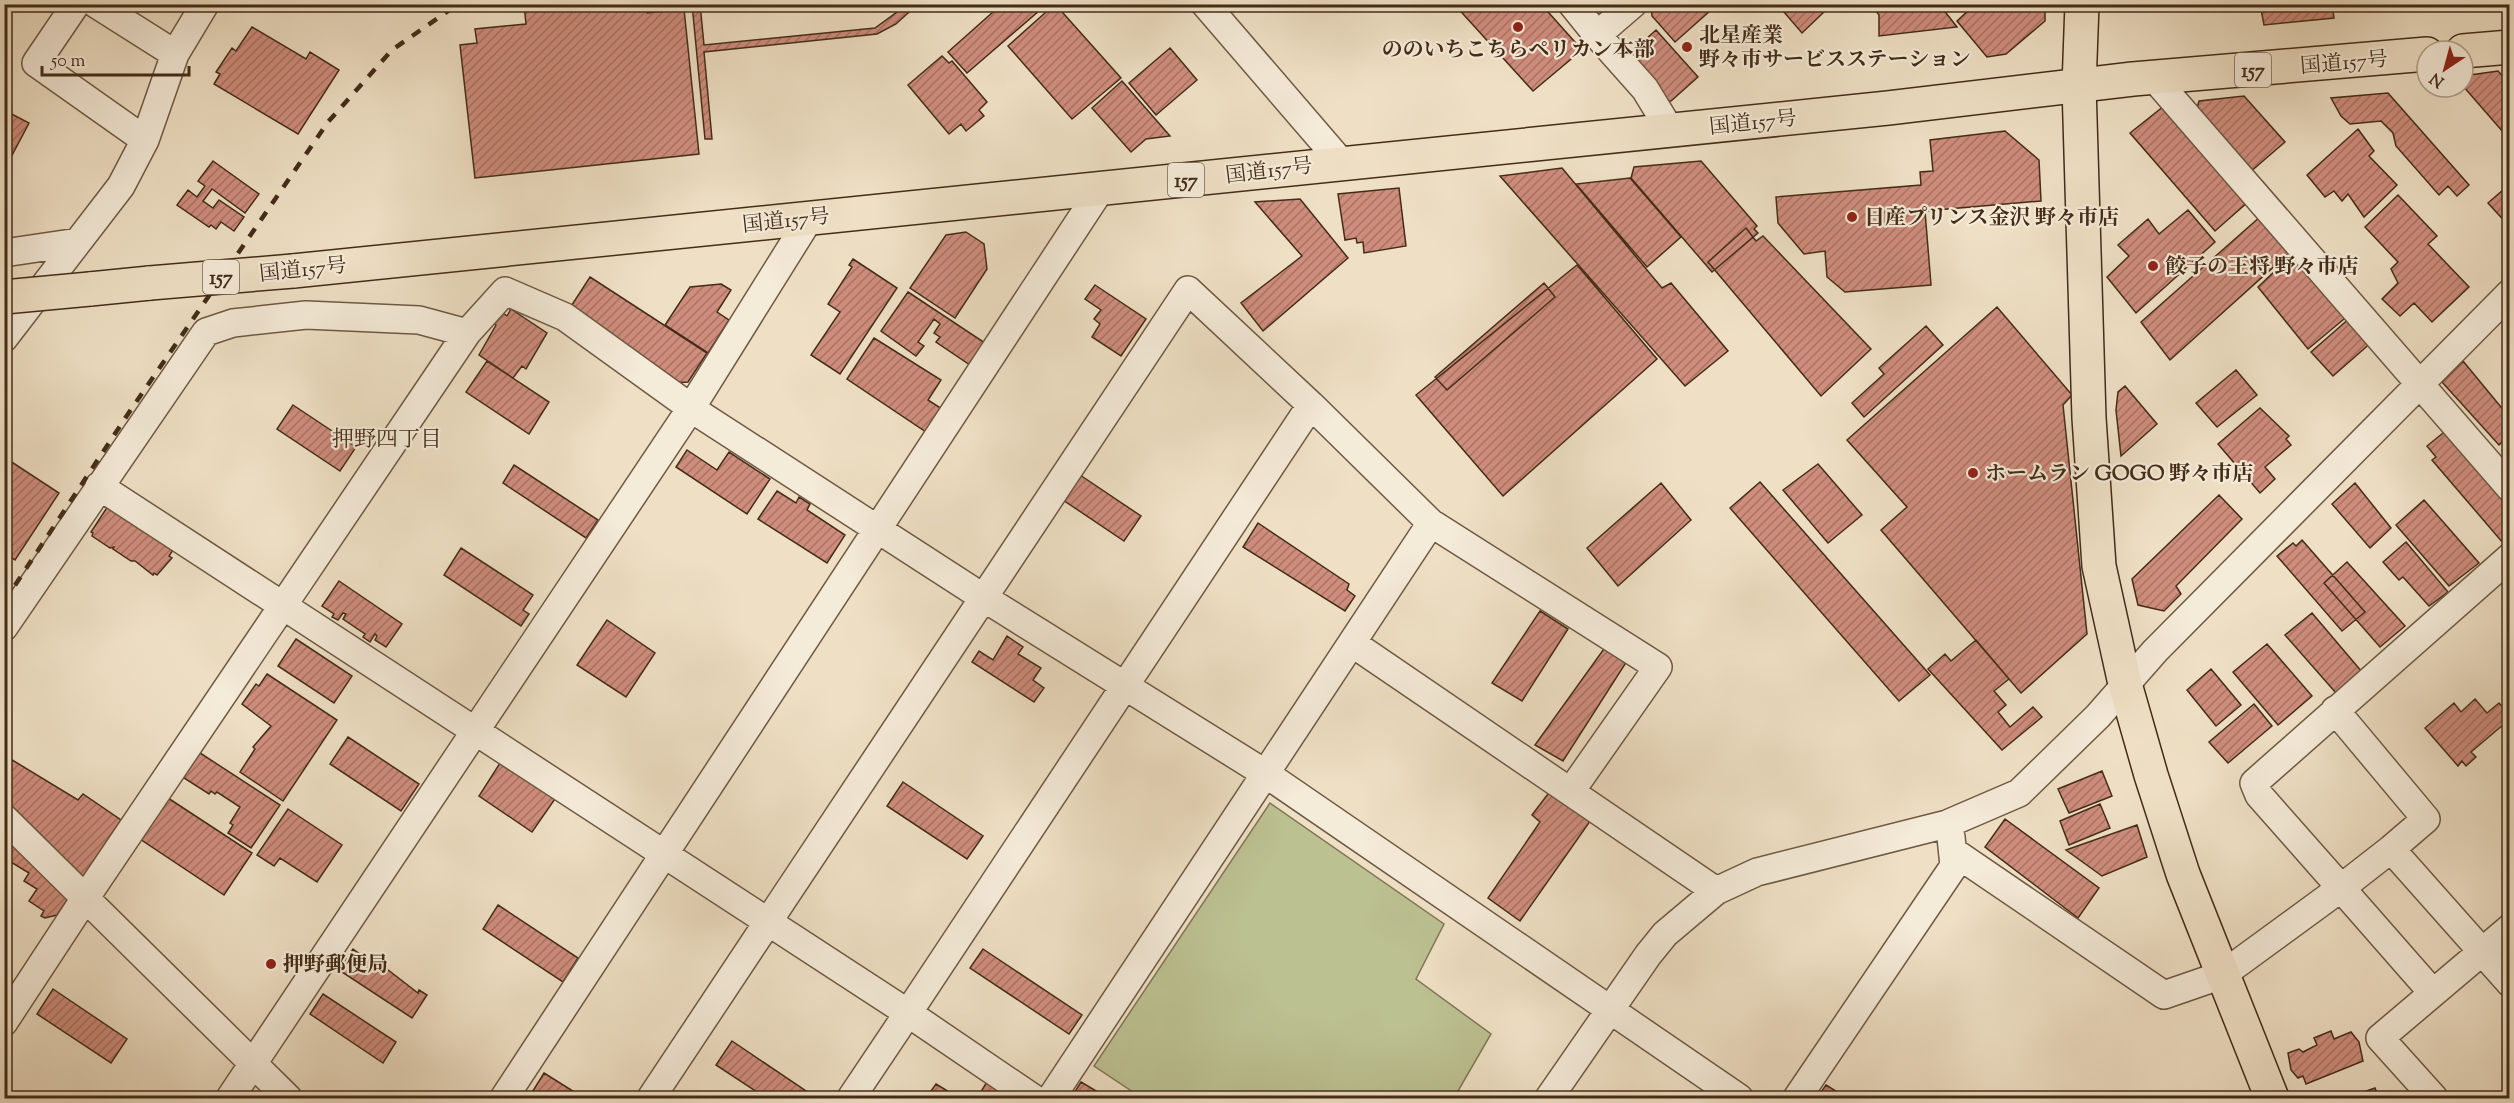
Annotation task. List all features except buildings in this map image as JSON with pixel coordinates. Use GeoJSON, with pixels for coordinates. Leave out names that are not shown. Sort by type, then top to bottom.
{"type":"FeatureCollection","features":[{"type":"Feature","properties":{"kind":"main road"},"geometry":{"type":"LineString","coordinates":[[2082,4],[2079,86],[2089,418],[2098,554],[2125,684],[2151,775],[2183,874],[2272,1098]]}},
{"type":"Feature","properties":{"kind":"main road"},"geometry":{"type":"LineString","coordinates":[[2475,50],[2510,47]]}},
{"type":"Feature","properties":{"kind":"main road","name":"国道157号"},"geometry":{"type":"LineString","coordinates":[[4,297],[293,271],[982,200],[1100,190],[1341,162],[1670,130],[2079,86],[2415,55]]}},
{"type":"Feature","properties":{"kind":"street"},"geometry":{"type":"LineString","coordinates":[[76,4],[36,63],[145,140]]}},
{"type":"Feature","properties":{"kind":"street"},"geometry":{"type":"LineString","coordinates":[[96,4],[175,54]]}},
{"type":"Feature","properties":{"kind":"street"},"geometry":{"type":"LineString","coordinates":[[4,338],[121,186],[145,140],[175,54],[205,4]]}},
{"type":"Feature","properties":{"kind":"street"},"geometry":{"type":"LineString","coordinates":[[1205,4],[1341,162]]}},
{"type":"Feature","properties":{"kind":"street"},"geometry":{"type":"LineString","coordinates":[[1572,4],[1645,90],[1670,130]]}},
{"type":"Feature","properties":{"kind":"street"},"geometry":{"type":"LineString","coordinates":[[1597,35],[1633,4]]}},
{"type":"Feature","properties":{"kind":"street"},"geometry":{"type":"LineString","coordinates":[[2155,79],[2418,386],[2510,488]]}},
{"type":"Feature","properties":{"kind":"street"},"geometry":{"type":"LineString","coordinates":[[504,1098],[1100,190]]}},
{"type":"Feature","properties":{"kind":"street"},"geometry":{"type":"LineString","coordinates":[[230,1098],[691,408],[809,219]]}},
{"type":"Feature","properties":{"kind":"street"},"geometry":{"type":"LineString","coordinates":[[4,253],[78,242]]}},
{"type":"Feature","properties":{"kind":"street"},"geometry":{"type":"LineString","coordinates":[[651,1098],[1188,290],[1311,405],[1431,523],[1658,667],[1571,791]]}},
{"type":"Feature","properties":{"kind":"street"},"geometry":{"type":"LineString","coordinates":[[4,1022],[467,333],[506,291],[565,317],[691,408],[878,530],[1266,774],[1739,1098]]}},
{"type":"Feature","properties":{"kind":"street"},"geometry":{"type":"LineString","coordinates":[[1549,1098],[1608,1010],[1665,934],[1716,891],[1757,872],[1947,825],[2019,793],[2098,716],[2155,651],[2510,293]]}},
{"type":"Feature","properties":{"kind":"street"},"geometry":{"type":"LineString","coordinates":[[4,627],[206,332],[233,323],[306,315],[419,320],[467,333]]}},
{"type":"Feature","properties":{"kind":"street"},"geometry":{"type":"LineString","coordinates":[[851,1098],[1126,687],[1311,405]]}},
{"type":"Feature","properties":{"kind":"street"},"geometry":{"type":"LineString","coordinates":[[99,486],[908,1013],[1033,1098]]}},
{"type":"Feature","properties":{"kind":"street"},"geometry":{"type":"LineString","coordinates":[[1051,1098],[1431,523]]}},
{"type":"Feature","properties":{"kind":"street"},"geometry":{"type":"LineString","coordinates":[[2433,993],[2259,795],[2254,783],[2510,557]]}},
{"type":"Feature","properties":{"kind":"street"},"geometry":{"type":"LineString","coordinates":[[1352,643],[1716,891]]}},
{"type":"Feature","properties":{"kind":"street"},"geometry":{"type":"LineString","coordinates":[[1954,852],[2164,995],[2222,975],[2341,888],[2426,819],[2336,710]]}},
{"type":"Feature","properties":{"kind":"street"},"geometry":{"type":"LineString","coordinates":[[4,818],[288,1098]]}},
{"type":"Feature","properties":{"kind":"street"},"geometry":{"type":"LineString","coordinates":[[1797,1098],[1954,866],[1954,852],[1947,825]]}},
{"type":"Feature","properties":{"kind":"street"},"geometry":{"type":"LineString","coordinates":[[2391,849],[2510,983]]}},
{"type":"Feature","properties":{"kind":"street"},"geometry":{"type":"LineString","coordinates":[[2434,1098],[2380,1038],[2510,928]]}},
{"type":"Feature","properties":{"kind":"green space"},"geometry":{"type":"Polygon","coordinates":[[[1270,803],[1444,924],[1416,979],[1491,1034],[1454,1098],[1142,1098],[1094,1066],[1270,803]]]}},
{"type":"Feature","properties":{"kind":"railway"},"geometry":{"type":"LineString","coordinates":[[4,602],[130,411],[328,122],[392,50],[458,4]]}},
{"type":"Feature","properties":{"kind":"place","name":"ののいちこちらペリカン本部"},"geometry":{"type":"Point","coordinates":[1518,27]}},
{"type":"Feature","properties":{"kind":"place","name":"北星産業 野々市サービスステーション"},"geometry":{"type":"Point","coordinates":[1687,47]}},
{"type":"Feature","properties":{"kind":"place","name":"日産プリンス金沢 野々市店"},"geometry":{"type":"Point","coordinates":[1852,217]}},
{"type":"Feature","properties":{"kind":"place","name":"餃子の王将 野々市店"},"geometry":{"type":"Point","coordinates":[2153,266]}},
{"type":"Feature","properties":{"kind":"place","name":"ホームラン GOGO 野々市店"},"geometry":{"type":"Point","coordinates":[1973,473]}},
{"type":"Feature","properties":{"kind":"place","name":"押野郵便局"},"geometry":{"type":"Point","coordinates":[271,964]}},
{"type":"Feature","properties":{"kind":"district","name":"押野四丁目"},"geometry":{"type":"Point","coordinates":[387,438]}}]}
